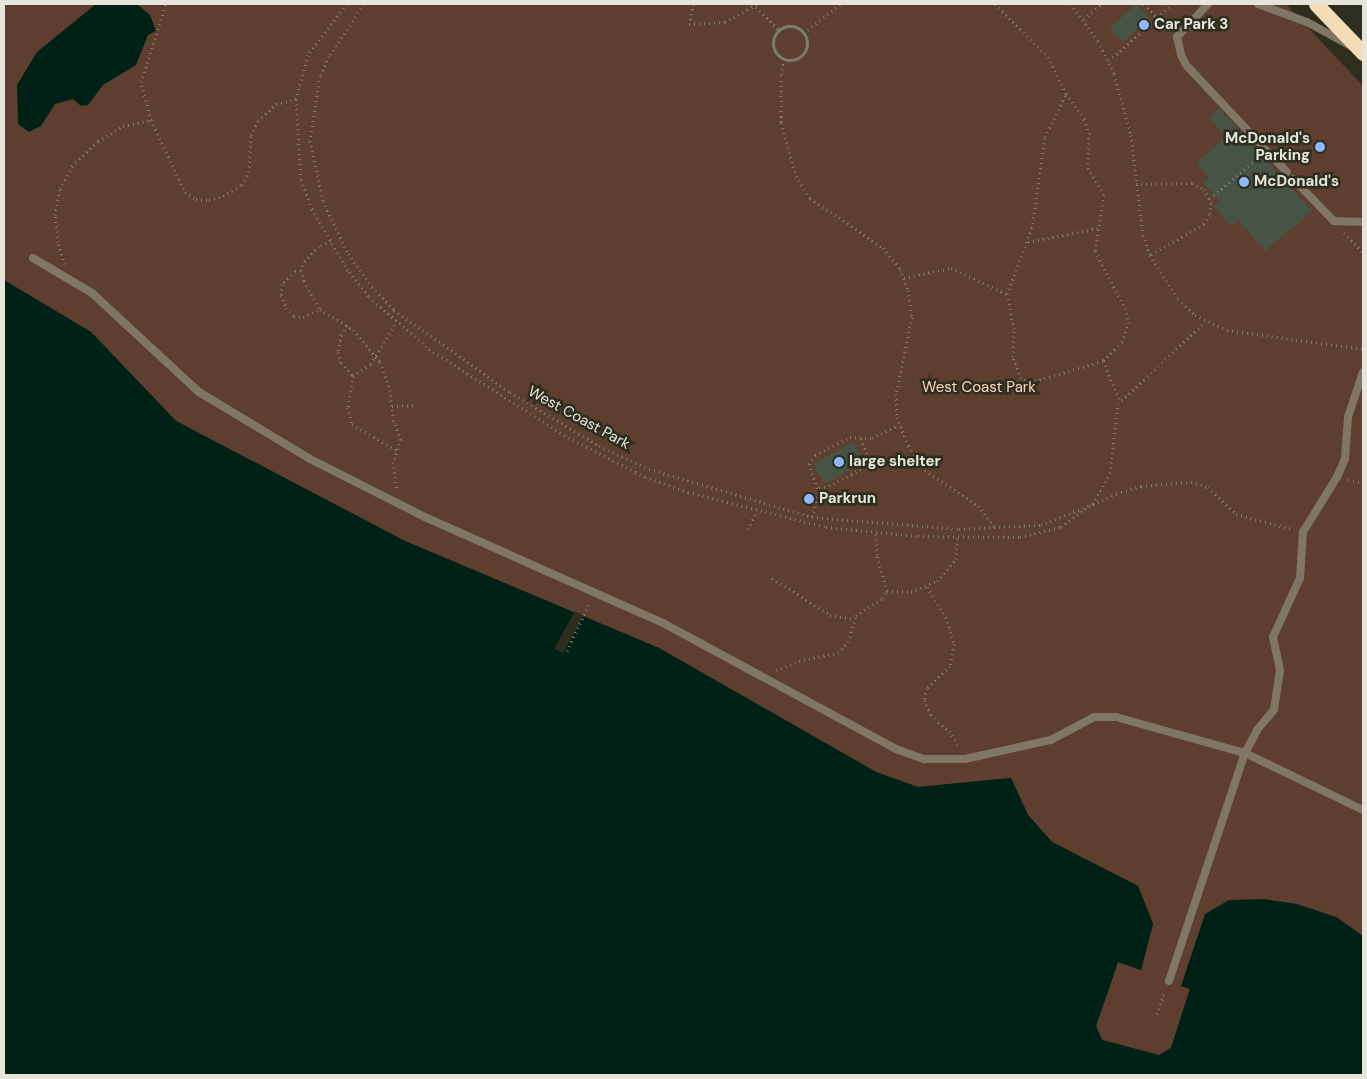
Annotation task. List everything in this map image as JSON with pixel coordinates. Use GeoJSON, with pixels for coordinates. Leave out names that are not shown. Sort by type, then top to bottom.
{"type":"FeatureCollection","features":[{"type":"Feature","properties":{"kind":"highway"},"geometry":{"type":"LineString","coordinates":[[1316,4],[1363,53]]}},
{"type":"Feature","properties":{"kind":"lane"},"geometry":{"type":"LineString","coordinates":[[1208,4],[1177,37],[1181,55],[1186,65],[1287,172]]}},
{"type":"Feature","properties":{"kind":"lane"},"geometry":{"type":"LineString","coordinates":[[1258,4],[1307,22],[1363,53]]}},
{"type":"Feature","properties":{"kind":"lane"},"geometry":{"type":"LineString","coordinates":[[1293,179],[1334,221],[1363,222]]}},
{"type":"Feature","properties":{"kind":"lane"},"geometry":{"type":"LineString","coordinates":[[33,258],[70,277],[92,293],[198,392],[310,459],[403,505],[663,623],[896,749],[924,760],[965,759],[1051,740],[1094,717],[1116,717],[1245,752],[1363,810]]}},
{"type":"Feature","properties":{"kind":"lane"},"geometry":{"type":"LineString","coordinates":[[1169,981],[1245,752],[1257,730],[1274,710],[1280,670],[1273,637],[1300,578],[1303,532],[1338,477],[1345,458],[1348,417],[1363,372]]}},
{"type":"Feature","properties":{"kind":"path"},"geometry":{"type":"LineString","coordinates":[[166,4],[141,82],[152,120],[185,192],[196,199],[209,200],[223,196],[242,185],[249,172],[251,134],[258,121],[276,104],[296,99]]}},
{"type":"Feature","properties":{"kind":"path"},"geometry":{"type":"LineString","coordinates":[[346,4],[308,54],[296,99],[301,180],[312,209],[348,272],[369,297],[429,349],[564,435],[645,477],[757,511],[826,527],[876,533],[957,538],[1020,537],[1041,534],[1071,522],[1093,504],[1110,474],[1114,419],[1120,401],[1205,322]]}},
{"type":"Feature","properties":{"kind":"path","name":"West Coast Park"},"geometry":{"type":"LineString","coordinates":[[364,4],[329,56],[320,76],[310,141],[323,201],[348,254],[372,287],[394,310],[510,392],[600,446],[667,475],[812,516],[913,527],[995,528],[1041,525],[1141,486],[1197,483],[1208,487],[1236,514],[1303,532]]}},
{"type":"Feature","properties":{"kind":"path"},"geometry":{"type":"LineString","coordinates":[[693,4],[689,24],[725,22],[757,5],[779,30]]}},
{"type":"Feature","properties":{"kind":"path"},"geometry":{"type":"LineString","coordinates":[[804,33],[841,4]]}},
{"type":"Feature","properties":{"kind":"path"},"geometry":{"type":"LineString","coordinates":[[995,4],[1048,57],[1066,94],[1089,134],[1088,168],[1104,195],[1100,228],[1095,240],[1096,256],[1125,308],[1129,322],[1122,342],[1103,361],[1039,382],[1029,383],[1021,378],[1013,358],[1014,329],[1007,294],[1028,242],[1045,137],[1066,94]]}},
{"type":"Feature","properties":{"kind":"path"},"geometry":{"type":"LineString","coordinates":[[1070,4],[1084,19],[1109,61],[1128,120],[1140,219],[1150,255],[1178,300],[1205,322],[1239,332],[1363,349]]}},
{"type":"Feature","properties":{"kind":"path"},"geometry":{"type":"LineString","coordinates":[[1084,19],[1102,4]]}},
{"type":"Feature","properties":{"kind":"path"},"geometry":{"type":"LineString","coordinates":[[1144,4],[1157,18]]}},
{"type":"Feature","properties":{"kind":"path"},"geometry":{"type":"LineString","coordinates":[[1109,61],[1172,4]]}},
{"type":"Feature","properties":{"kind":"path"},"geometry":{"type":"LineString","coordinates":[[791,26],[804,33],[807,45],[802,55],[796,59],[784,59],[773,46],[779,30],[791,26]]}},
{"type":"Feature","properties":{"kind":"path"},"geometry":{"type":"LineString","coordinates":[[784,59],[781,76],[781,122],[796,176],[810,198],[882,248],[904,278],[912,317],[896,394],[900,425],[918,462],[978,506],[995,528]]}},
{"type":"Feature","properties":{"kind":"path"},"geometry":{"type":"LineString","coordinates":[[70,277],[58,242],[57,207],[60,189],[72,166],[98,141],[123,126],[152,120]]}},
{"type":"Feature","properties":{"kind":"path"},"geometry":{"type":"LineString","coordinates":[[1210,198],[1266,150]]}},
{"type":"Feature","properties":{"kind":"path"},"geometry":{"type":"LineString","coordinates":[[1136,184],[1192,183],[1204,189],[1210,198],[1212,211],[1204,224],[1150,255]]}},
{"type":"Feature","properties":{"kind":"path"},"geometry":{"type":"LineString","coordinates":[[1334,221],[1363,252]]}},
{"type":"Feature","properties":{"kind":"path"},"geometry":{"type":"LineString","coordinates":[[1028,242],[1100,228]]}},
{"type":"Feature","properties":{"kind":"path"},"geometry":{"type":"LineString","coordinates":[[301,270],[311,253],[331,241]]}},
{"type":"Feature","properties":{"kind":"path"},"geometry":{"type":"LineString","coordinates":[[904,278],[951,268],[1007,294]]}},
{"type":"Feature","properties":{"kind":"path"},"geometry":{"type":"LineString","coordinates":[[301,270],[295,270],[282,284],[281,295],[286,308],[294,316],[303,317],[320,309]]}},
{"type":"Feature","properties":{"kind":"path"},"geometry":{"type":"LineString","coordinates":[[301,270],[310,295],[320,309],[348,326],[377,356],[387,381],[393,420],[401,439],[396,450],[393,474],[403,505]]}},
{"type":"Feature","properties":{"kind":"path"},"geometry":{"type":"LineString","coordinates":[[396,450],[352,424],[348,407],[353,376],[366,368],[377,356],[397,321]]}},
{"type":"Feature","properties":{"kind":"path"},"geometry":{"type":"LineString","coordinates":[[348,326],[341,335],[338,352],[341,363],[353,376]]}},
{"type":"Feature","properties":{"kind":"path"},"geometry":{"type":"LineString","coordinates":[[1103,361],[1120,401]]}},
{"type":"Feature","properties":{"kind":"path"},"geometry":{"type":"LineString","coordinates":[[392,406],[415,405]]}},
{"type":"Feature","properties":{"kind":"path"},"geometry":{"type":"LineString","coordinates":[[812,516],[819,488],[809,464],[811,459],[850,437],[872,438],[900,425]]}},
{"type":"Feature","properties":{"kind":"path"},"geometry":{"type":"LineString","coordinates":[[819,488],[829,486],[867,466],[869,458],[860,437]]}},
{"type":"Feature","properties":{"kind":"path"},"geometry":{"type":"LineString","coordinates":[[748,529],[757,511]]}},
{"type":"Feature","properties":{"kind":"path"},"geometry":{"type":"LineString","coordinates":[[764,676],[799,661],[838,652],[848,642],[854,619],[883,598],[887,592],[877,555],[876,533]]}},
{"type":"Feature","properties":{"kind":"path"},"geometry":{"type":"LineString","coordinates":[[887,592],[911,592],[927,587],[951,567],[958,550],[957,538]]}},
{"type":"Feature","properties":{"kind":"path"},"geometry":{"type":"LineString","coordinates":[[772,578],[830,614],[854,619]]}},
{"type":"Feature","properties":{"kind":"path"},"geometry":{"type":"LineString","coordinates":[[927,587],[946,617],[954,644],[950,666],[927,688],[924,700],[931,716],[949,732],[965,759]]}},
{"type":"Feature","properties":{"kind":"path"},"geometry":{"type":"LineString","coordinates":[[567,651],[594,593]]}},
{"type":"Feature","properties":{"kind":"path"},"geometry":{"type":"LineString","coordinates":[[1157,1014],[1169,981]]}},
{"type":"Feature","properties":{"kind":"green space","name":"West Coast Park"},"geometry":{"type":"Polygon","coordinates":[[[4,4],[1286,4],[1363,86],[1363,936],[1336,917],[1181,986],[1190,988],[1171,1048],[1159,1055],[1102,1040],[1096,1026],[1118,962],[1141,970],[1153,924],[1138,886],[1052,842],[1028,815],[1011,778],[918,787],[876,772],[659,648],[405,541],[176,421],[91,332],[4,280],[4,4]]]}},
{"type":"Feature","properties":{"kind":"shaded area"},"geometry":{"type":"Polygon","coordinates":[[[96,4],[137,4],[150,15],[156,31],[148,35],[136,65],[103,85],[88,105],[81,106],[73,99],[55,104],[41,126],[29,132],[18,124],[17,85],[37,52],[96,4]]]}},
{"type":"Feature","properties":{"kind":"shaded area"},"geometry":{"type":"Polygon","coordinates":[[[4,280],[91,332],[176,421],[405,541],[659,648],[876,772],[918,787],[1011,778],[1028,815],[1052,842],[1138,886],[1153,924],[1141,970],[1118,962],[1096,1026],[1102,1040],[1159,1055],[1171,1048],[1190,989],[1181,986],[1205,914],[1229,900],[1264,899],[1297,904],[1336,917],[1363,936],[1363,1075],[4,1075],[4,280]]]}},
{"type":"Feature","properties":{"kind":"pier"},"geometry":{"type":"Polygon","coordinates":[[[575,611],[584,616],[563,653],[554,649],[575,611]]]}},
{"type":"Feature","properties":{"kind":"building"},"geometry":{"type":"Polygon","coordinates":[[[1136,4],[1149,18],[1123,42],[1110,29],[1136,4]]]}},
{"type":"Feature","properties":{"kind":"building"},"geometry":{"type":"Polygon","coordinates":[[[1219,108],[1312,211],[1265,251],[1238,220],[1231,226],[1214,206],[1220,202],[1203,182],[1209,177],[1197,163],[1225,137],[1209,117],[1219,108]]]}},
{"type":"Feature","properties":{"kind":"building","name":"large shelter"},"geometry":{"type":"Polygon","coordinates":[[[853,442],[864,462],[825,484],[814,464],[853,442]]]}},
{"type":"Feature","properties":{"kind":"place","name":"Car Park 3"},"geometry":{"type":"Point","coordinates":[1144,25]}},
{"type":"Feature","properties":{"kind":"place","name":"McDonald's Parking"},"geometry":{"type":"Point","coordinates":[1320,147]}},
{"type":"Feature","properties":{"kind":"place","name":"McDonald's"},"geometry":{"type":"Point","coordinates":[1244,182]}},
{"type":"Feature","properties":{"kind":"place","name":"large shelter"},"geometry":{"type":"Point","coordinates":[839,462]}},
{"type":"Feature","properties":{"kind":"place","name":"Parkrun"},"geometry":{"type":"Point","coordinates":[809,499]}}]}
